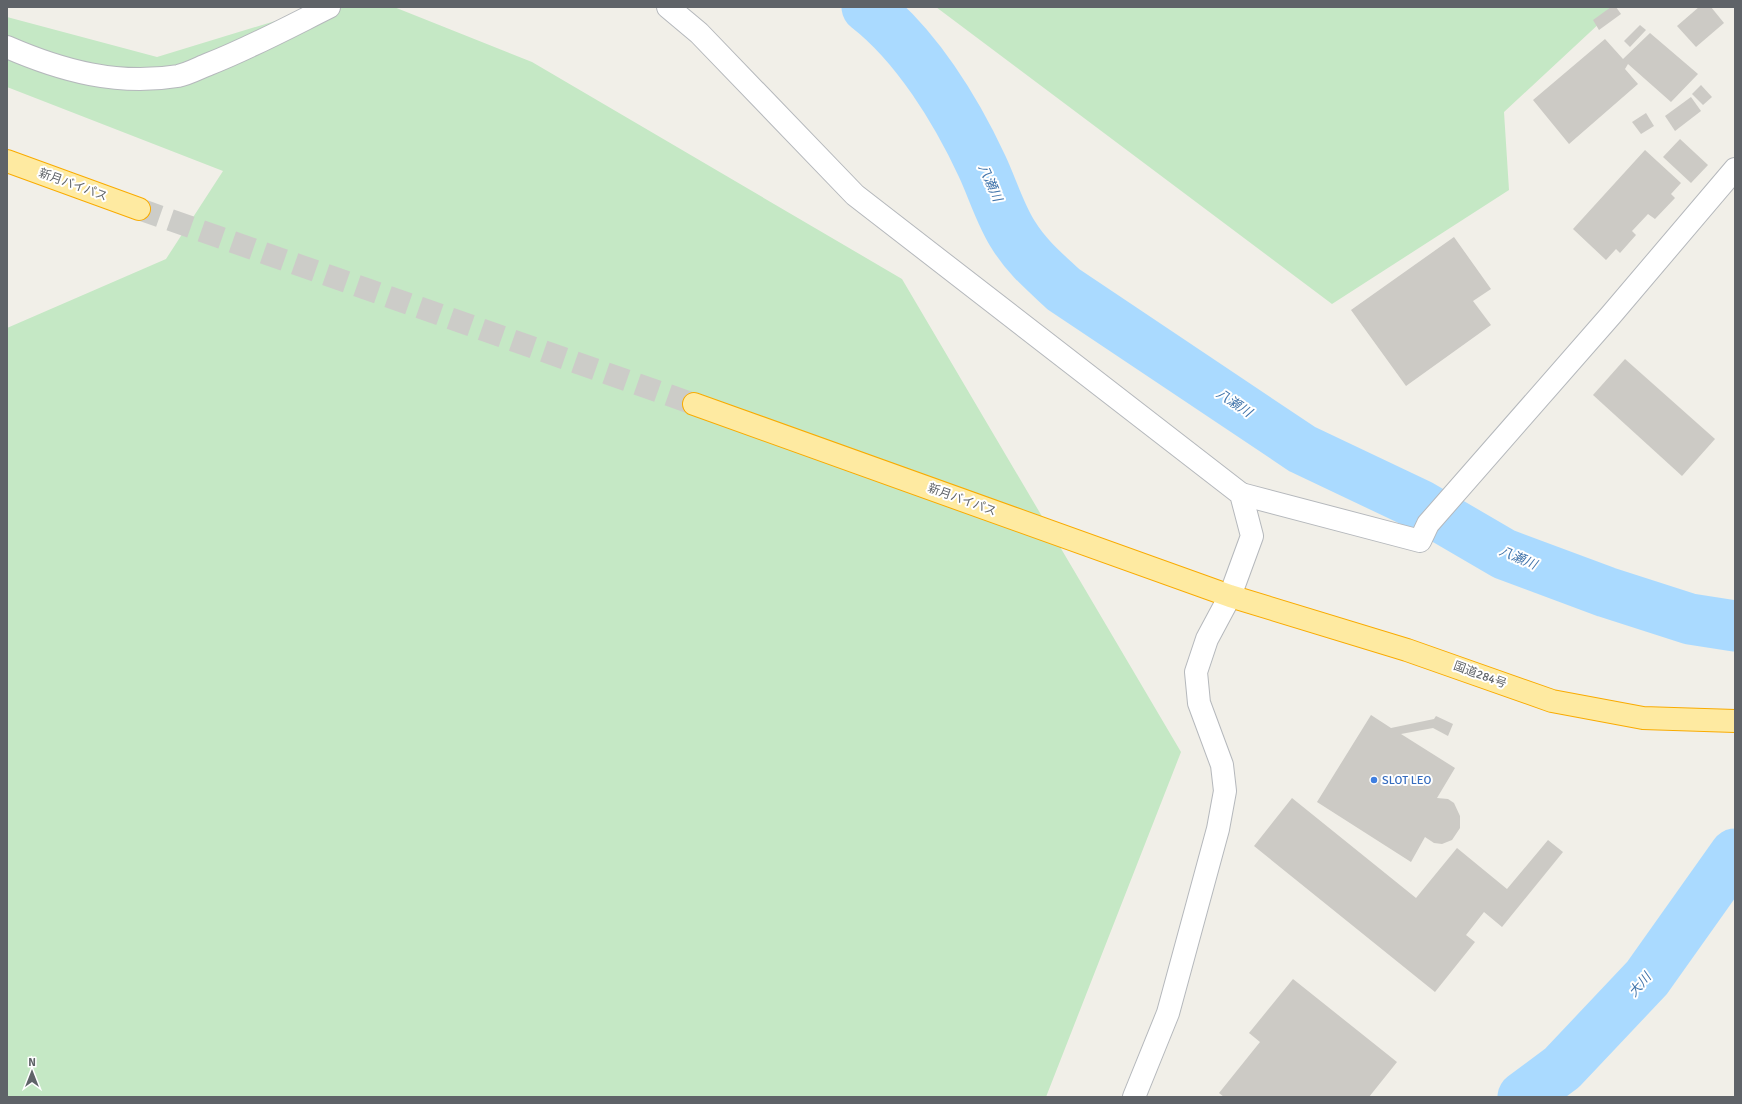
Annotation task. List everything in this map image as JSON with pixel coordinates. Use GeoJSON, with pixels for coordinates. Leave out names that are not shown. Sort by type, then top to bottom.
{"type":"FeatureCollection","features":[{"type":"Feature","properties":{"kind":"highway","name":"新月バイパス"},"geometry":{"type":"LineString","coordinates":[[7,161],[139,209]]}},
{"type":"Feature","properties":{"kind":"highway","name":"新月バイパス"},"geometry":{"type":"LineString","coordinates":[[694,404],[1230,596]]}},
{"type":"Feature","properties":{"kind":"highway","name":"国道284号"},"geometry":{"type":"LineString","coordinates":[[1230,596],[1407,650],[1552,701],[1643,718],[1735,721]]}},
{"type":"Feature","properties":{"kind":"street"},"geometry":{"type":"LineString","coordinates":[[7,48],[41,62],[83,74],[128,80],[179,76],[228,57],[329,7]]}},
{"type":"Feature","properties":{"kind":"street"},"geometry":{"type":"LineString","coordinates":[[668,7],[699,33],[855,195],[1241,494],[1420,541],[1428,524],[1735,169]]}},
{"type":"Feature","properties":{"kind":"street"},"geometry":{"type":"LineString","coordinates":[[1134,1097],[1168,1013],[1218,829],[1224,798],[1225,791],[1222,765],[1199,703],[1196,672],[1207,639],[1230,596],[1252,536],[1241,494]]}},
{"type":"Feature","properties":{"kind":"green space"},"geometry":{"type":"Polygon","coordinates":[[[321,7],[394,7],[532,62],[902,279],[1181,752],[1046,1097],[7,1097],[7,328],[166,259],[223,171],[7,87],[7,17],[157,57],[321,7]]]}},
{"type":"Feature","properties":{"kind":"green space"},"geometry":{"type":"Polygon","coordinates":[[[936,7],[1617,7],[1504,112],[1509,190],[1332,304],[936,7]]]}},
{"type":"Feature","properties":{"kind":"building"},"geometry":{"type":"Polygon","coordinates":[[[1611,7],[1616,7],[1621,14],[1599,30],[1593,20],[1611,7]]]}},
{"type":"Feature","properties":{"kind":"building"},"geometry":{"type":"Polygon","coordinates":[[[1699,7],[1711,7],[1724,23],[1696,47],[1677,26],[1699,7]]]}},
{"type":"Feature","properties":{"kind":"building"},"geometry":{"type":"Polygon","coordinates":[[[1640,25],[1646,30],[1630,47],[1624,41],[1640,25]]]}},
{"type":"Feature","properties":{"kind":"building"},"geometry":{"type":"Polygon","coordinates":[[[1650,33],[1698,74],[1671,102],[1628,64],[1625,69],[1638,84],[1569,144],[1533,100],[1605,39],[1623,59],[1650,33]]]}},
{"type":"Feature","properties":{"kind":"building"},"geometry":{"type":"Polygon","coordinates":[[[1701,85],[1712,97],[1703,105],[1692,94],[1701,85]]]}},
{"type":"Feature","properties":{"kind":"building"},"geometry":{"type":"Polygon","coordinates":[[[1691,97],[1701,111],[1675,131],[1665,116],[1691,97]]]}},
{"type":"Feature","properties":{"kind":"building"},"geometry":{"type":"Polygon","coordinates":[[[1646,113],[1654,126],[1641,134],[1632,122],[1646,113]]]}},
{"type":"Feature","properties":{"kind":"building"},"geometry":{"type":"Polygon","coordinates":[[[1680,139],[1708,165],[1691,183],[1663,157],[1680,139]]]}},
{"type":"Feature","properties":{"kind":"building"},"geometry":{"type":"Polygon","coordinates":[[[1645,150],[1681,183],[1671,194],[1675,198],[1655,219],[1648,214],[1632,231],[1636,235],[1620,253],[1616,249],[1606,260],[1573,229],[1645,150]]]}},
{"type":"Feature","properties":{"kind":"building"},"geometry":{"type":"Polygon","coordinates":[[[1454,237],[1491,289],[1473,301],[1491,325],[1406,386],[1351,310],[1454,237]]]}},
{"type":"Feature","properties":{"kind":"building"},"geometry":{"type":"Polygon","coordinates":[[[1625,359],[1715,439],[1682,476],[1593,395],[1625,359]]]}},
{"type":"Feature","properties":{"kind":"building"},"geometry":{"type":"Polygon","coordinates":[[[1371,715],[1391,728],[1434,719],[1436,716],[1453,724],[1448,736],[1433,728],[1401,734],[1455,768],[1437,798],[1448,799],[1454,803],[1460,816],[1460,828],[1452,840],[1442,844],[1434,843],[1425,837],[1411,862],[1317,802],[1371,715]]]}},
{"type":"Feature","properties":{"kind":"building"},"geometry":{"type":"Polygon","coordinates":[[[1292,798],[1416,898],[1457,848],[1507,889],[1548,840],[1563,852],[1502,927],[1484,912],[1466,935],[1475,942],[1435,992],[1254,846],[1292,798]]]}},
{"type":"Feature","properties":{"kind":"building"},"geometry":{"type":"Polygon","coordinates":[[[1293,979],[1397,1062],[1369,1097],[1224,1097],[1219,1093],[1260,1042],[1249,1033],[1293,979]]]}},
{"type":"Feature","properties":{"kind":"waterway","name":"八瀬川"},"geometry":{"type":"LineString","coordinates":[[867,7],[885,22],[902,40],[933,80],[947,101],[972,145],[1009,228],[1030,258],[1063,289],[1302,449],[1420,505],[1504,554],[1606,592],[1690,619],[1735,626]]}},
{"type":"Feature","properties":{"kind":"waterway","name":"大川"},"geometry":{"type":"LineString","coordinates":[[1523,1097],[1562,1068],[1647,978],[1735,854]]}},
{"type":"Feature","properties":{"kind":"tunnel"},"geometry":{"type":"LineString","coordinates":[[139,209],[694,404]]}},
{"type":"Feature","properties":{"kind":"place","name":"SLOT LEO"},"geometry":{"type":"Point","coordinates":[1374,780]}}]}
